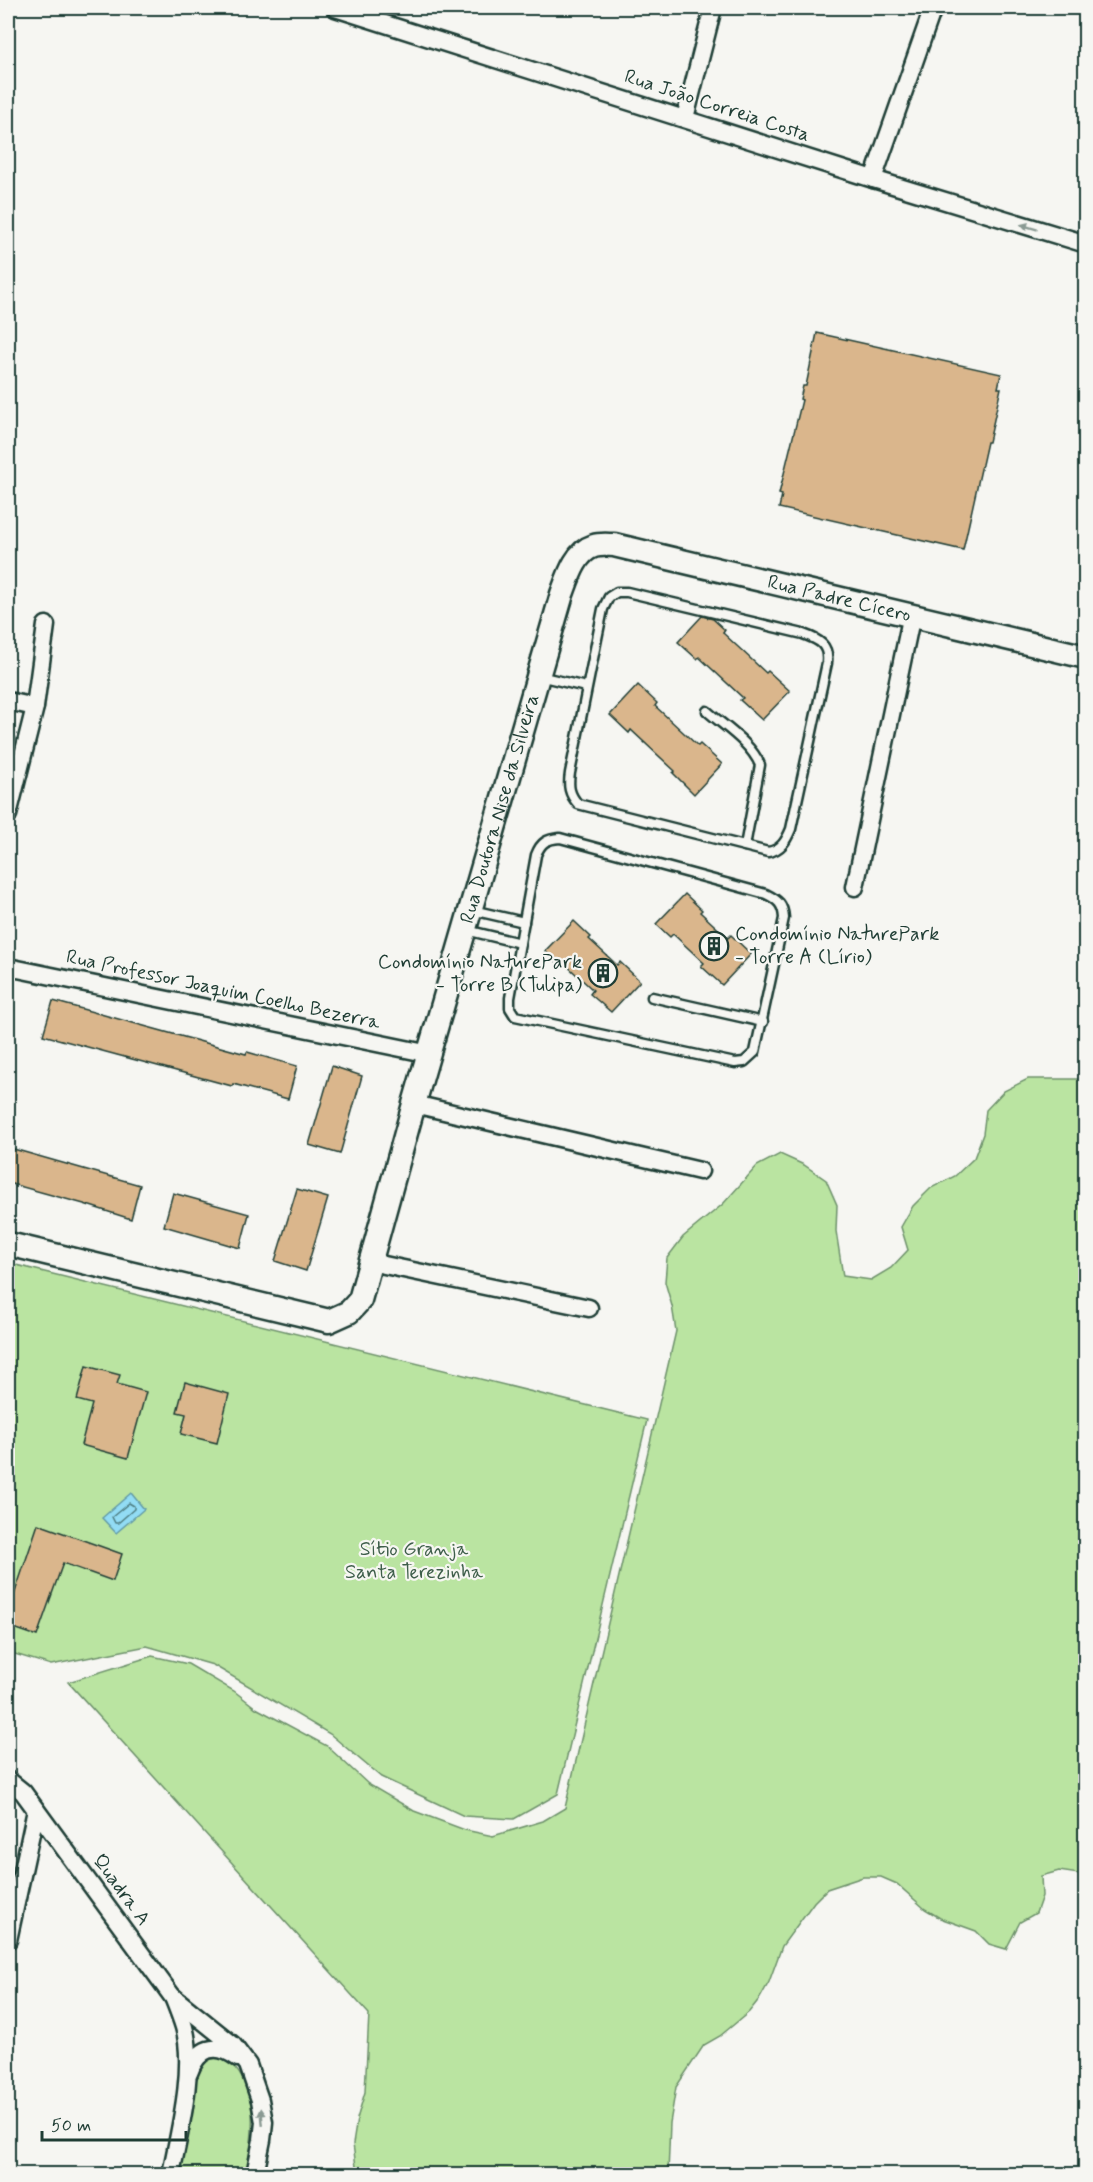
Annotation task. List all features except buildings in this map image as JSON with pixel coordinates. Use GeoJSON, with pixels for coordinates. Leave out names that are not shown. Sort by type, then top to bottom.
{"type":"FeatureCollection","features":[{"type":"Feature","properties":{"kind":"street","name":"Rua João Correia Costa"},"geometry":{"type":"LineString","coordinates":[[335,8],[873,179],[1086,244]]}},
{"type":"Feature","properties":{"kind":"street"},"geometry":{"type":"LineString","coordinates":[[685,118],[713,8]]}},
{"type":"Feature","properties":{"kind":"street"},"geometry":{"type":"LineString","coordinates":[[873,179],[933,8]]}},
{"type":"Feature","properties":{"kind":"street","name":"Rua Padre Cícero"},"geometry":{"type":"LineString","coordinates":[[593,546],[614,545],[1086,657]]}},
{"type":"Feature","properties":{"kind":"street","name":"Rua Doutora Nise da Silveira"},"geometry":{"type":"LineString","coordinates":[[8,1244],[329,1321],[349,1312],[360,1300],[414,1104],[569,573],[579,556],[593,546]]}},
{"type":"Feature","properties":{"kind":"street"},"geometry":{"type":"LineString","coordinates":[[855,887],[912,614]]}},
{"type":"Feature","properties":{"kind":"street"},"geometry":{"type":"LineString","coordinates":[[8,814],[35,707],[46,625]]}},
{"type":"Feature","properties":{"kind":"street"},"geometry":{"type":"LineString","coordinates":[[8,700],[35,707]]}},
{"type":"Feature","properties":{"kind":"street","name":"Rua Professor Joaquim Coelho Bezerra"},"geometry":{"type":"LineString","coordinates":[[8,967],[430,1054]]}},
{"type":"Feature","properties":{"kind":"street"},"geometry":{"type":"LineString","coordinates":[[414,1104],[700,1171]]}},
{"type":"Feature","properties":{"kind":"street"},"geometry":{"type":"LineString","coordinates":[[370,1262],[589,1308]]}},
{"type":"Feature","properties":{"kind":"street","name":"Quadra A"},"geometry":{"type":"LineString","coordinates":[[8,1780],[23,1792],[172,1996]]}},
{"type":"Feature","properties":{"kind":"street"},"geometry":{"type":"LineString","coordinates":[[8,1940],[36,1810]]}},
{"type":"Feature","properties":{"kind":"street"},"geometry":{"type":"LineString","coordinates":[[172,1996],[232,2044],[248,2065],[260,2100],[264,2122],[255,2175]]}},
{"type":"Feature","properties":{"kind":"street"},"geometry":{"type":"LineString","coordinates":[[171,2175],[188,2075],[185,2028],[172,1996]]}},
{"type":"Feature","properties":{"kind":"street"},"geometry":{"type":"LineString","coordinates":[[188,2075],[193,2062],[201,2054],[216,2048],[224,2049],[248,2065]]}},
{"type":"Feature","properties":{"kind":"lane"},"geometry":{"type":"LineString","coordinates":[[617,592],[627,592],[803,634],[815,638],[828,653],[787,839],[776,851],[768,852],[745,846],[578,804],[572,797],[568,787],[603,609],[609,597],[617,592]]}},
{"type":"Feature","properties":{"kind":"lane"},"geometry":{"type":"LineString","coordinates":[[539,675],[586,687]]}},
{"type":"Feature","properties":{"kind":"lane"},"geometry":{"type":"LineString","coordinates":[[707,711],[748,748],[760,765],[745,846]]}},
{"type":"Feature","properties":{"kind":"lane"},"geometry":{"type":"LineString","coordinates":[[560,838],[766,894],[777,900],[783,908],[784,918],[755,1052],[744,1062],[735,1063],[515,1016],[510,1008],[524,922],[536,855],[539,847],[547,839],[560,838]]}},
{"type":"Feature","properties":{"kind":"lane"},"geometry":{"type":"LineString","coordinates":[[469,920],[524,922]]}},
{"type":"Feature","properties":{"kind":"lane"},"geometry":{"type":"LineString","coordinates":[[469,920],[520,943]]}},
{"type":"Feature","properties":{"kind":"lane"},"geometry":{"type":"LineString","coordinates":[[652,997],[763,1022]]}},
{"type":"Feature","properties":{"kind":"green space"},"geometry":{"type":"Polygon","coordinates":[[[1085,1075],[1085,1875],[1059,1871],[1041,1876],[1042,1896],[1036,1913],[1020,1922],[1006,1949],[989,1944],[976,1931],[940,1918],[925,1909],[897,1884],[881,1877],[863,1877],[827,1889],[814,1902],[782,1946],[769,1982],[760,1998],[749,2012],[720,2036],[704,2045],[676,2087],[670,2123],[668,2174],[357,2174],[353,2144],[365,2092],[369,2014],[68,1682],[152,1656],[188,1664],[234,1691],[256,1708],[327,1746],[368,1784],[414,1811],[465,1830],[493,1836],[543,1821],[565,1808],[676,1331],[665,1282],[667,1258],[683,1237],[723,1204],[757,1166],[780,1154],[804,1165],[826,1180],[837,1205],[836,1231],[843,1276],[871,1280],[891,1268],[908,1250],[901,1227],[913,1206],[931,1188],[955,1176],[974,1158],[983,1134],[986,1110],[1004,1091],[1028,1079],[1080,1079],[1085,1075]]]}},
{"type":"Feature","properties":{"kind":"green space","name":"Sítio Granja Santa Terezinha"},"geometry":{"type":"Polygon","coordinates":[[[8,1263],[647,1420],[558,1794],[514,1819],[464,1816],[381,1777],[330,1734],[213,1665],[147,1646],[51,1665],[8,1652],[8,1263]]]}},
{"type":"Feature","properties":{"kind":"green space"},"geometry":{"type":"Polygon","coordinates":[[[223,2057],[244,2081],[252,2110],[251,2142],[246,2174],[180,2174],[193,2110],[194,2078],[198,2068],[205,2060],[223,2057]]]}},
{"type":"Feature","properties":{"kind":"water"},"geometry":{"type":"Polygon","coordinates":[[[131,1493],[144,1509],[116,1533],[102,1518],[131,1493]]]}},
{"type":"Feature","properties":{"kind":"place","name":"Condomínio NaturePark - Torre A (Lírio)"},"geometry":{"type":"Point","coordinates":[714,946]}},
{"type":"Feature","properties":{"kind":"place","name":"Condomínio NaturePark - Torre B (Tulipa)"},"geometry":{"type":"Point","coordinates":[603,973]}}]}
